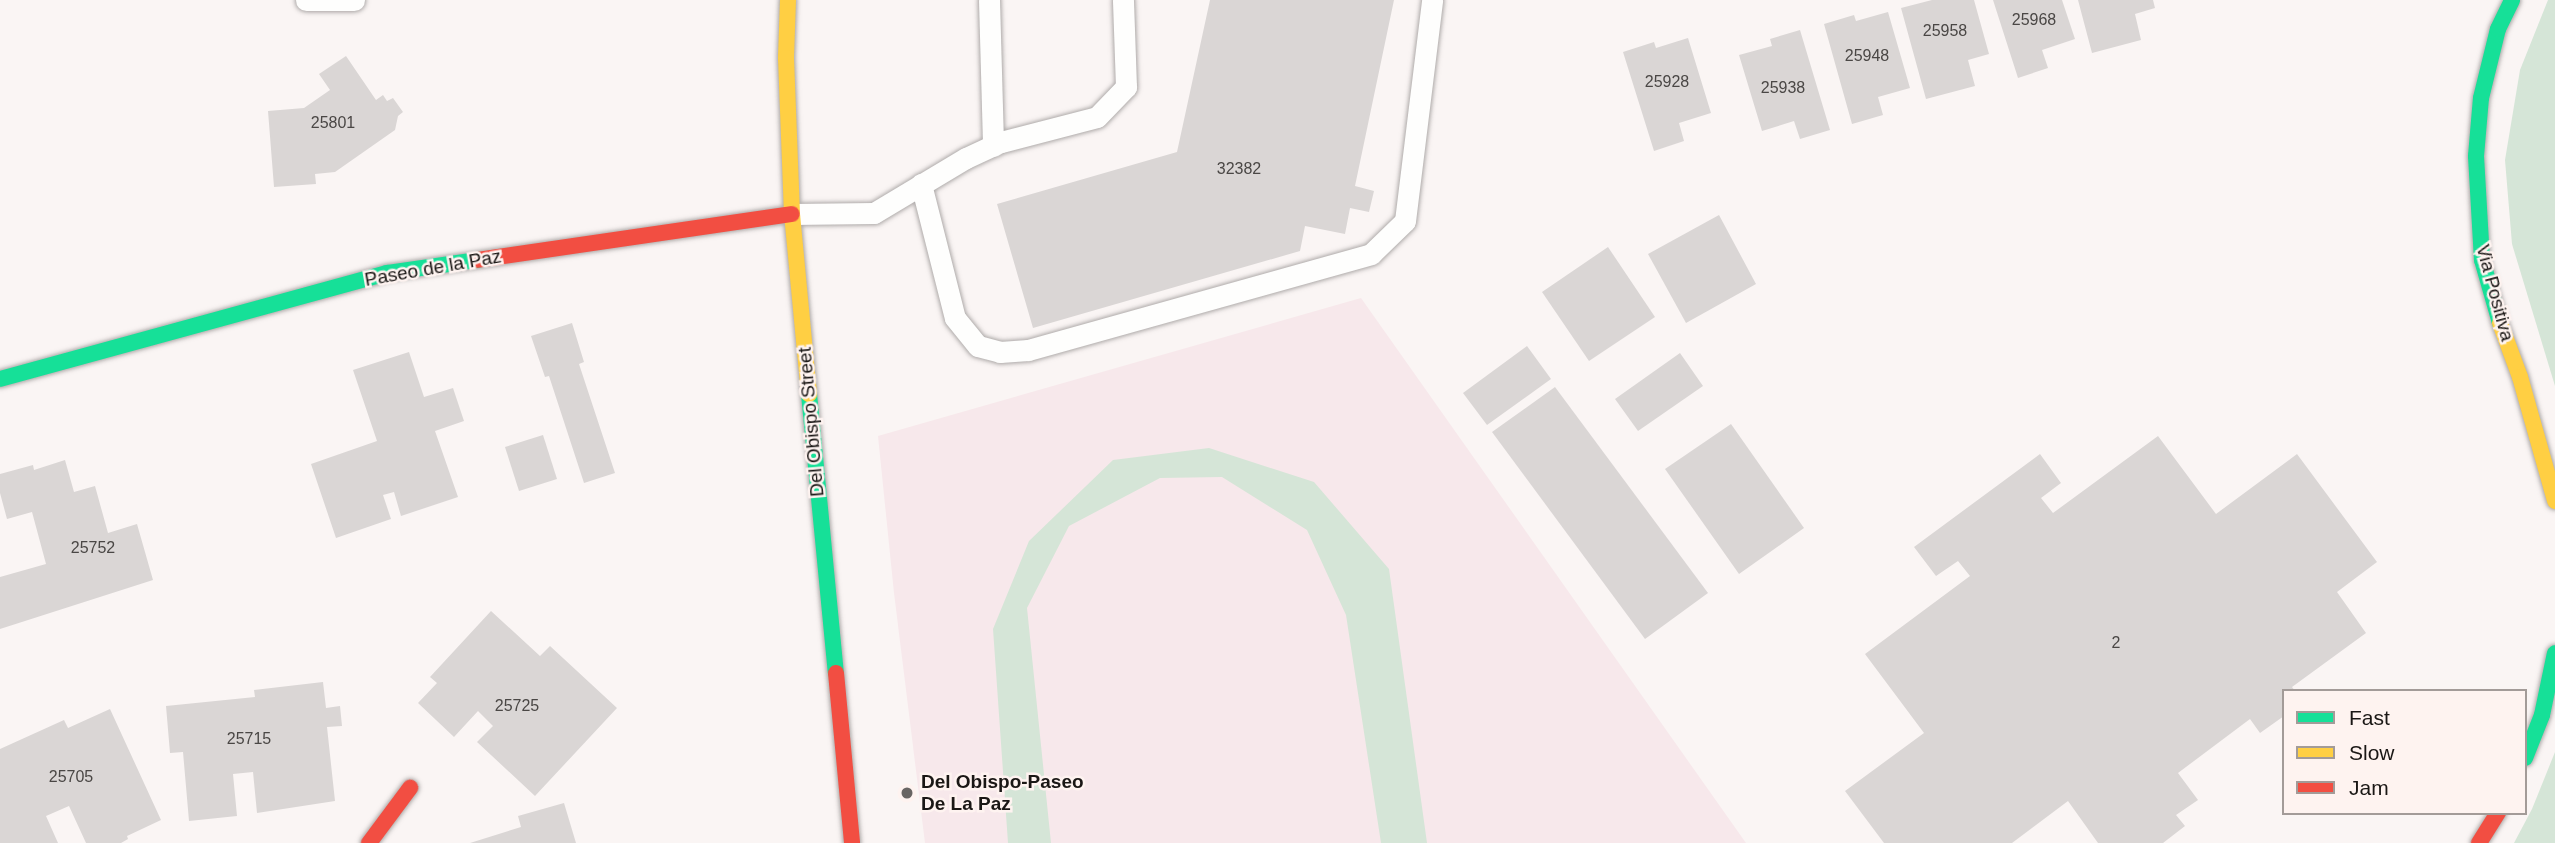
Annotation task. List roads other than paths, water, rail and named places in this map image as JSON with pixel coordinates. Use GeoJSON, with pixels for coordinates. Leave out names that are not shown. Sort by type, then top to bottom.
{"type":"FeatureCollection","features":[{"type":"Feature","properties":{"kind":"street","name":"Del Obispo Street"},"geometry":{"type":"LineString","coordinates":[[788,0],[786,58],[792,214],[852,843]]}},
{"type":"Feature","properties":{"kind":"street","name":"Via Positiva"},"geometry":{"type":"LineString","coordinates":[[2512,0],[2498,29],[2481,98],[2476,156],[2477,214],[2482,260],[2498,318],[2520,377],[2555,501]]}},
{"type":"Feature","properties":{"kind":"street","name":"Paseo de la Paz"},"geometry":{"type":"LineString","coordinates":[[0,379],[387,273],[792,214]]}},
{"type":"Feature","properties":{"kind":"street"},"geometry":{"type":"LineString","coordinates":[[2527,753],[2542,715],[2555,653]]}},
{"type":"Feature","properties":{"kind":"street"},"geometry":{"type":"LineString","coordinates":[[369,843],[410,788]]}},
{"type":"Feature","properties":{"kind":"street"},"geometry":{"type":"LineString","coordinates":[[2479,843],[2497,815]]}},
{"type":"Feature","properties":{"kind":"lane"},"geometry":{"type":"LineString","coordinates":[[306,0],[354,0]]}},
{"type":"Feature","properties":{"kind":"lane"},"geometry":{"type":"LineString","coordinates":[[989,0],[993,146]]}},
{"type":"Feature","properties":{"kind":"lane"},"geometry":{"type":"LineString","coordinates":[[792,214],[874,213],[921,184],[993,146],[1097,117],[1126,87],[1123,0]]}},
{"type":"Feature","properties":{"kind":"lane"},"geometry":{"type":"LineString","coordinates":[[921,184],[955,318],[978,346],[1000,352],[1028,350],[1371,254],[1405,221],[1432,0]]}},
{"type":"Feature","properties":{"kind":"place","name":"Del Obispo-Paseo De La Paz"},"geometry":{"type":"Point","coordinates":[907,793]}}]}
